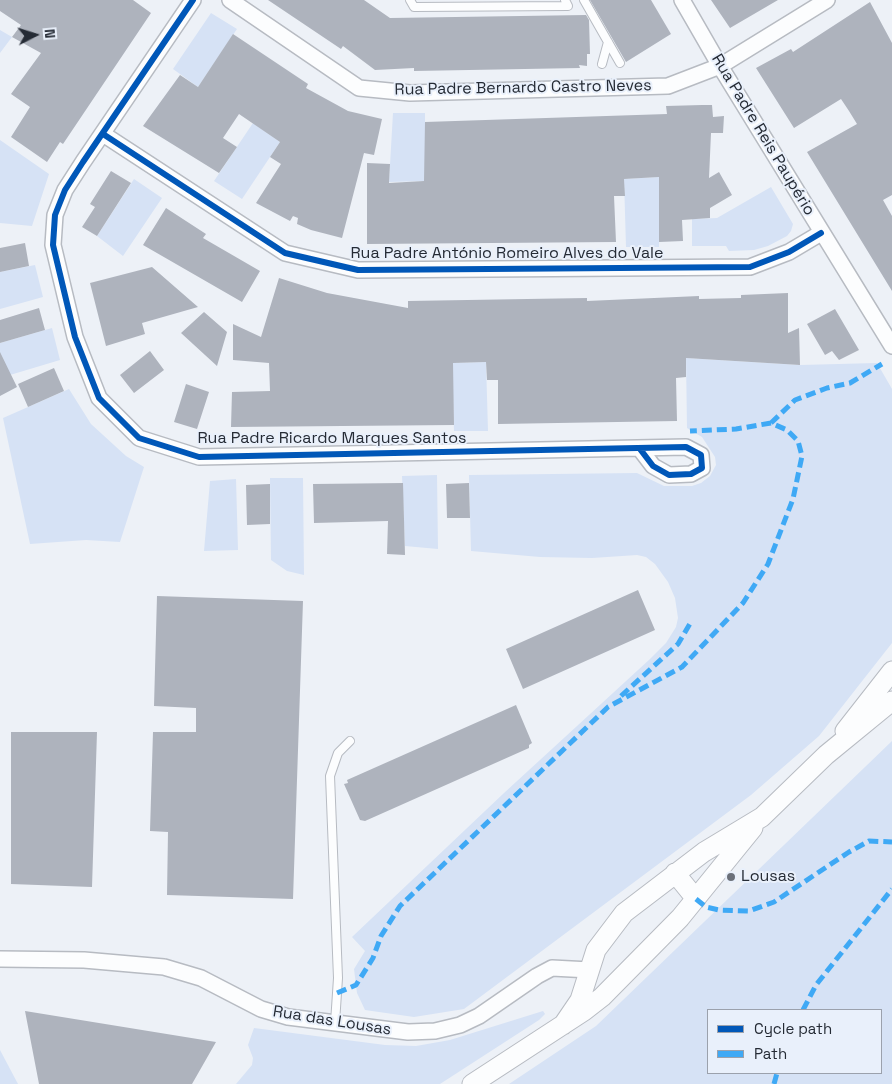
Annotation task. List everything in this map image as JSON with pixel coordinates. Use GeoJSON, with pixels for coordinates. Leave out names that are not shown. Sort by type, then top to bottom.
{"type":"FeatureCollection","features":[{"type":"Feature","properties":{"kind":"street","name":"Rua Padre Ricardo Marques Santos"},"geometry":{"type":"LineString","coordinates":[[193,0],[65,190],[55,215],[53,245],[75,338],[99,398],[139,438],[199,457],[640,449]]}},
{"type":"Feature","properties":{"kind":"street","name":"Rua Padre Bernardo Castro Neves"},"geometry":{"type":"LineString","coordinates":[[230,0],[359,88],[410,93],[668,86],[720,66],[827,0]]}},
{"type":"Feature","properties":{"kind":"street","name":"Rua Padre Reis Paupério"},"geometry":{"type":"LineString","coordinates":[[682,0],[720,66],[892,346]]}},
{"type":"Feature","properties":{"kind":"street","name":"Rua Padre António Romeiro Alves do Vale"},"geometry":{"type":"LineString","coordinates":[[103,134],[285,253],[358,270],[750,267],[789,252],[821,232]]}},
{"type":"Feature","properties":{"kind":"street"},"geometry":{"type":"LineString","coordinates":[[826,755],[892,671]]}},
{"type":"Feature","properties":{"kind":"street"},"geometry":{"type":"LineString","coordinates":[[472,1084],[563,1025],[602,997],[696,899],[762,817],[826,755],[892,701]]}},
{"type":"Feature","properties":{"kind":"street"},"geometry":{"type":"LineString","coordinates":[[563,1025],[574,1012],[583,992],[596,950],[608,931],[624,913],[704,852],[762,817]]}},
{"type":"Feature","properties":{"kind":"street"},"geometry":{"type":"LineString","coordinates":[[675,873],[696,899]]}},
{"type":"Feature","properties":{"kind":"street","name":"Rua das Lousas"},"geometry":{"type":"LineString","coordinates":[[0,959],[84,960],[164,967],[201,978],[261,1009],[288,1017],[408,1032],[435,1031],[460,1025],[479,1016],[537,976],[552,968],[590,970]]}},
{"type":"Feature","properties":{"kind":"street"},"geometry":{"type":"LineString","coordinates":[[590,970],[616,969],[636,961]]}},
{"type":"Feature","properties":{"kind":"street"},"geometry":{"type":"LineString","coordinates":[[567,968],[579,977],[583,992]]}},
{"type":"Feature","properties":{"kind":"lane"},"geometry":{"type":"LineString","coordinates":[[410,0],[414,7],[568,6],[565,0]]}},
{"type":"Feature","properties":{"kind":"lane"},"geometry":{"type":"LineString","coordinates":[[584,0],[620,63]]}},
{"type":"Feature","properties":{"kind":"lane"},"geometry":{"type":"LineString","coordinates":[[602,64],[608,42]]}},
{"type":"Feature","properties":{"kind":"lane"},"geometry":{"type":"LineString","coordinates":[[342,1024],[338,978],[330,776],[338,753],[350,741]]}},
{"type":"Feature","properties":{"kind":"shaded area"},"geometry":{"type":"Polygon","coordinates":[[[211,13],[237,29],[198,87],[173,69],[211,13]]]}},
{"type":"Feature","properties":{"kind":"shaded area"},"geometry":{"type":"Polygon","coordinates":[[[0,30],[12,37],[0,53],[0,30]]]}},
{"type":"Feature","properties":{"kind":"shaded area"},"geometry":{"type":"Polygon","coordinates":[[[393,113],[425,113],[425,181],[389,182],[393,113]]]}},
{"type":"Feature","properties":{"kind":"shaded area"},"geometry":{"type":"Polygon","coordinates":[[[253,123],[280,142],[242,199],[214,181],[253,123]]]}},
{"type":"Feature","properties":{"kind":"shaded area"},"geometry":{"type":"Polygon","coordinates":[[[0,140],[49,174],[32,226],[0,223],[0,140]]]}},
{"type":"Feature","properties":{"kind":"shaded area"},"geometry":{"type":"Polygon","coordinates":[[[659,177],[659,247],[626,247],[624,179],[659,177]]]}},
{"type":"Feature","properties":{"kind":"shaded area"},"geometry":{"type":"Polygon","coordinates":[[[134,179],[162,198],[123,256],[97,236],[134,179]]]}},
{"type":"Feature","properties":{"kind":"shaded area"},"geometry":{"type":"Polygon","coordinates":[[[771,187],[793,224],[787,236],[768,246],[754,250],[729,251],[726,246],[692,246],[692,219],[717,218],[771,187]]]}},
{"type":"Feature","properties":{"kind":"shaded area"},"geometry":{"type":"Polygon","coordinates":[[[35,265],[43,297],[0,309],[0,272],[35,265]]]}},
{"type":"Feature","properties":{"kind":"shaded area"},"geometry":{"type":"Polygon","coordinates":[[[52,328],[60,360],[0,378],[0,343],[52,328]]]}},
{"type":"Feature","properties":{"kind":"shaded area"},"geometry":{"type":"Polygon","coordinates":[[[686,358],[800,365],[877,363],[892,389],[892,643],[819,736],[751,795],[464,1009],[414,1017],[365,1010],[357,993],[354,969],[365,951],[352,937],[504,793],[650,659],[666,643],[676,627],[678,618],[675,598],[668,582],[655,564],[646,557],[637,555],[592,558],[540,557],[471,551],[469,475],[637,473],[664,486],[692,486],[701,483],[710,476],[716,465],[715,457],[702,437],[687,428],[686,358]]]}},
{"type":"Feature","properties":{"kind":"shaded area"},"geometry":{"type":"Polygon","coordinates":[[[486,362],[488,431],[454,431],[452,363],[486,362]]]}},
{"type":"Feature","properties":{"kind":"shaded area"},"geometry":{"type":"Polygon","coordinates":[[[69,389],[91,424],[126,456],[144,467],[120,542],[86,540],[30,544],[3,418],[69,389]]]}},
{"type":"Feature","properties":{"kind":"shaded area"},"geometry":{"type":"Polygon","coordinates":[[[437,475],[438,549],[405,546],[402,476],[437,475]]]}},
{"type":"Feature","properties":{"kind":"shaded area"},"geometry":{"type":"Polygon","coordinates":[[[270,478],[303,478],[304,575],[287,571],[271,560],[270,478]]]}},
{"type":"Feature","properties":{"kind":"shaded area"},"geometry":{"type":"Polygon","coordinates":[[[236,479],[238,550],[204,551],[210,481],[236,479]]]}},
{"type":"Feature","properties":{"kind":"shaded area"},"geometry":{"type":"Polygon","coordinates":[[[892,741],[892,1084],[509,1084],[596,1026],[892,741]]]}},
{"type":"Feature","properties":{"kind":"shaded area"},"geometry":{"type":"Polygon","coordinates":[[[543,1011],[545,1014],[539,1020],[440,1084],[236,1084],[252,1065],[253,1058],[248,1045],[254,1028],[385,1045],[416,1046],[450,1040],[543,1011]]]}},
{"type":"Feature","properties":{"kind":"shaded area"},"geometry":{"type":"Polygon","coordinates":[[[0,1050],[18,1084],[0,1084],[0,1050]]]}},
{"type":"Feature","properties":{"kind":"building"},"geometry":{"type":"Polygon","coordinates":[[[0,0],[133,0],[151,13],[63,144],[60,142],[47,162],[11,137],[30,107],[11,94],[41,53],[12,37],[21,25],[0,11],[0,0]]]}},
{"type":"Feature","properties":{"kind":"building"},"geometry":{"type":"Polygon","coordinates":[[[268,0],[364,0],[390,18],[586,15],[589,20],[590,54],[587,54],[587,66],[579,65],[580,68],[414,71],[414,68],[375,70],[343,46],[341,49],[268,0]]]}},
{"type":"Feature","properties":{"kind":"building"},"geometry":{"type":"Polygon","coordinates":[[[590,0],[651,0],[671,34],[626,62],[590,0]]]}},
{"type":"Feature","properties":{"kind":"building"},"geometry":{"type":"Polygon","coordinates":[[[711,0],[778,0],[730,28],[711,0]]]}},
{"type":"Feature","properties":{"kind":"building"},"geometry":{"type":"Polygon","coordinates":[[[870,2],[892,43],[892,195],[883,200],[892,216],[892,291],[807,152],[857,124],[841,99],[794,128],[756,68],[791,49],[793,52],[870,2]]]}},
{"type":"Feature","properties":{"kind":"building"},"geometry":{"type":"Polygon","coordinates":[[[233,34],[308,84],[306,88],[348,111],[382,119],[374,155],[364,153],[342,238],[311,230],[297,224],[298,218],[293,216],[290,221],[256,203],[281,164],[270,157],[280,142],[239,114],[223,138],[237,147],[219,173],[143,126],[180,75],[198,87],[233,34]]]}},
{"type":"Feature","properties":{"kind":"building"},"geometry":{"type":"Polygon","coordinates":[[[712,105],[713,117],[724,116],[723,133],[711,133],[709,178],[719,172],[732,195],[710,208],[710,218],[682,220],[683,241],[659,242],[659,177],[624,179],[625,196],[614,196],[616,242],[367,244],[367,163],[390,164],[389,183],[424,181],[425,122],[667,114],[666,106],[712,105]]]}},
{"type":"Feature","properties":{"kind":"building"},"geometry":{"type":"Polygon","coordinates":[[[111,171],[131,183],[97,236],[82,227],[95,207],[90,204],[111,171]]]}},
{"type":"Feature","properties":{"kind":"building"},"geometry":{"type":"Polygon","coordinates":[[[166,208],[206,234],[203,238],[260,271],[242,302],[143,245],[166,208]]]}},
{"type":"Feature","properties":{"kind":"building"},"geometry":{"type":"Polygon","coordinates":[[[25,243],[29,266],[0,272],[0,248],[25,243]]]}},
{"type":"Feature","properties":{"kind":"building"},"geometry":{"type":"Polygon","coordinates":[[[152,267],[198,307],[142,323],[145,334],[106,346],[90,283],[152,267]]]}},
{"type":"Feature","properties":{"kind":"building"},"geometry":{"type":"Polygon","coordinates":[[[279,278],[327,293],[408,308],[408,301],[587,298],[587,301],[699,296],[699,299],[741,298],[741,295],[788,293],[788,333],[799,328],[800,365],[686,358],[686,377],[676,378],[677,421],[498,424],[498,380],[487,380],[486,362],[453,363],[454,425],[231,427],[232,392],[270,391],[269,363],[233,360],[233,324],[261,337],[279,278]]]}},
{"type":"Feature","properties":{"kind":"building"},"geometry":{"type":"Polygon","coordinates":[[[39,308],[45,330],[0,343],[0,320],[39,308]]]}},
{"type":"Feature","properties":{"kind":"building"},"geometry":{"type":"Polygon","coordinates":[[[835,309],[859,350],[839,360],[832,351],[825,355],[807,324],[835,309]]]}},
{"type":"Feature","properties":{"kind":"building"},"geometry":{"type":"Polygon","coordinates":[[[204,312],[227,332],[217,366],[181,333],[204,312]]]}},
{"type":"Feature","properties":{"kind":"building"},"geometry":{"type":"Polygon","coordinates":[[[150,351],[164,370],[134,393],[120,375],[150,351]]]}},
{"type":"Feature","properties":{"kind":"building"},"geometry":{"type":"Polygon","coordinates":[[[0,352],[17,387],[0,396],[0,352]]]}},
{"type":"Feature","properties":{"kind":"building"},"geometry":{"type":"Polygon","coordinates":[[[54,368],[64,391],[28,407],[18,384],[54,368]]]}},
{"type":"Feature","properties":{"kind":"building"},"geometry":{"type":"Polygon","coordinates":[[[186,384],[209,392],[197,429],[174,422],[186,384]]]}},
{"type":"Feature","properties":{"kind":"building"},"geometry":{"type":"Polygon","coordinates":[[[403,483],[405,555],[387,554],[388,521],[314,523],[313,484],[403,483]]]}},
{"type":"Feature","properties":{"kind":"building"},"geometry":{"type":"Polygon","coordinates":[[[469,483],[470,518],[447,518],[446,484],[469,483]]]}},
{"type":"Feature","properties":{"kind":"building"},"geometry":{"type":"Polygon","coordinates":[[[270,484],[270,524],[247,525],[246,485],[270,484]]]}},
{"type":"Feature","properties":{"kind":"building"},"geometry":{"type":"Polygon","coordinates":[[[638,590],[655,630],[523,689],[506,649],[638,590]]]}},
{"type":"Feature","properties":{"kind":"building"},"geometry":{"type":"Polygon","coordinates":[[[157,596],[303,601],[293,899],[167,895],[168,832],[150,831],[153,732],[196,732],[196,708],[154,706],[157,596]]]}},
{"type":"Feature","properties":{"kind":"building"},"geometry":{"type":"Polygon","coordinates":[[[516,705],[532,743],[529,745],[529,748],[365,821],[360,820],[344,784],[348,783],[347,780],[516,705]]]}},
{"type":"Feature","properties":{"kind":"building"},"geometry":{"type":"Polygon","coordinates":[[[11,732],[97,732],[92,887],[11,884],[11,732]]]}},
{"type":"Feature","properties":{"kind":"building"},"geometry":{"type":"Polygon","coordinates":[[[25,1011],[216,1042],[192,1084],[39,1084],[25,1011]]]}},
{"type":"Feature","properties":{"kind":"marked path"},"geometry":{"type":"LineString","coordinates":[[771,423],[795,400],[827,388],[850,383],[882,364]]}},
{"type":"Feature","properties":{"kind":"marked path"},"geometry":{"type":"LineString","coordinates":[[337,993],[356,985],[373,958],[381,936],[400,906],[608,707],[682,667],[743,603],[768,564],[793,499],[802,456],[798,441],[787,430],[771,423],[736,429],[690,431]]}},
{"type":"Feature","properties":{"kind":"marked path"},"geometry":{"type":"LineString","coordinates":[[621,696],[678,644],[691,622]]}},
{"type":"Feature","properties":{"kind":"marked path"},"geometry":{"type":"LineString","coordinates":[[696,899],[706,907],[719,910],[749,911],[774,902],[849,852],[869,841],[892,842]]}},
{"type":"Feature","properties":{"kind":"marked path"},"geometry":{"type":"LineString","coordinates":[[804,1009],[816,985],[892,889]]}},
{"type":"Feature","properties":{"kind":"marked path"},"geometry":{"type":"LineString","coordinates":[[774,1084],[777,1074]]}},
{"type":"Feature","properties":{"kind":"cycle path"},"geometry":{"type":"LineString","coordinates":[[193,0],[65,190],[55,215],[53,245],[75,337],[99,398],[139,438],[199,457],[686,447],[701,455],[702,468],[691,474],[669,475],[653,466],[640,449]]}},
{"type":"Feature","properties":{"kind":"cycle path"},"geometry":{"type":"LineString","coordinates":[[103,134],[285,253],[358,270],[750,267],[789,252],[821,233]]}},
{"type":"Feature","properties":{"kind":"place","name":"Lousas"},"geometry":{"type":"Point","coordinates":[731,877]}}]}
